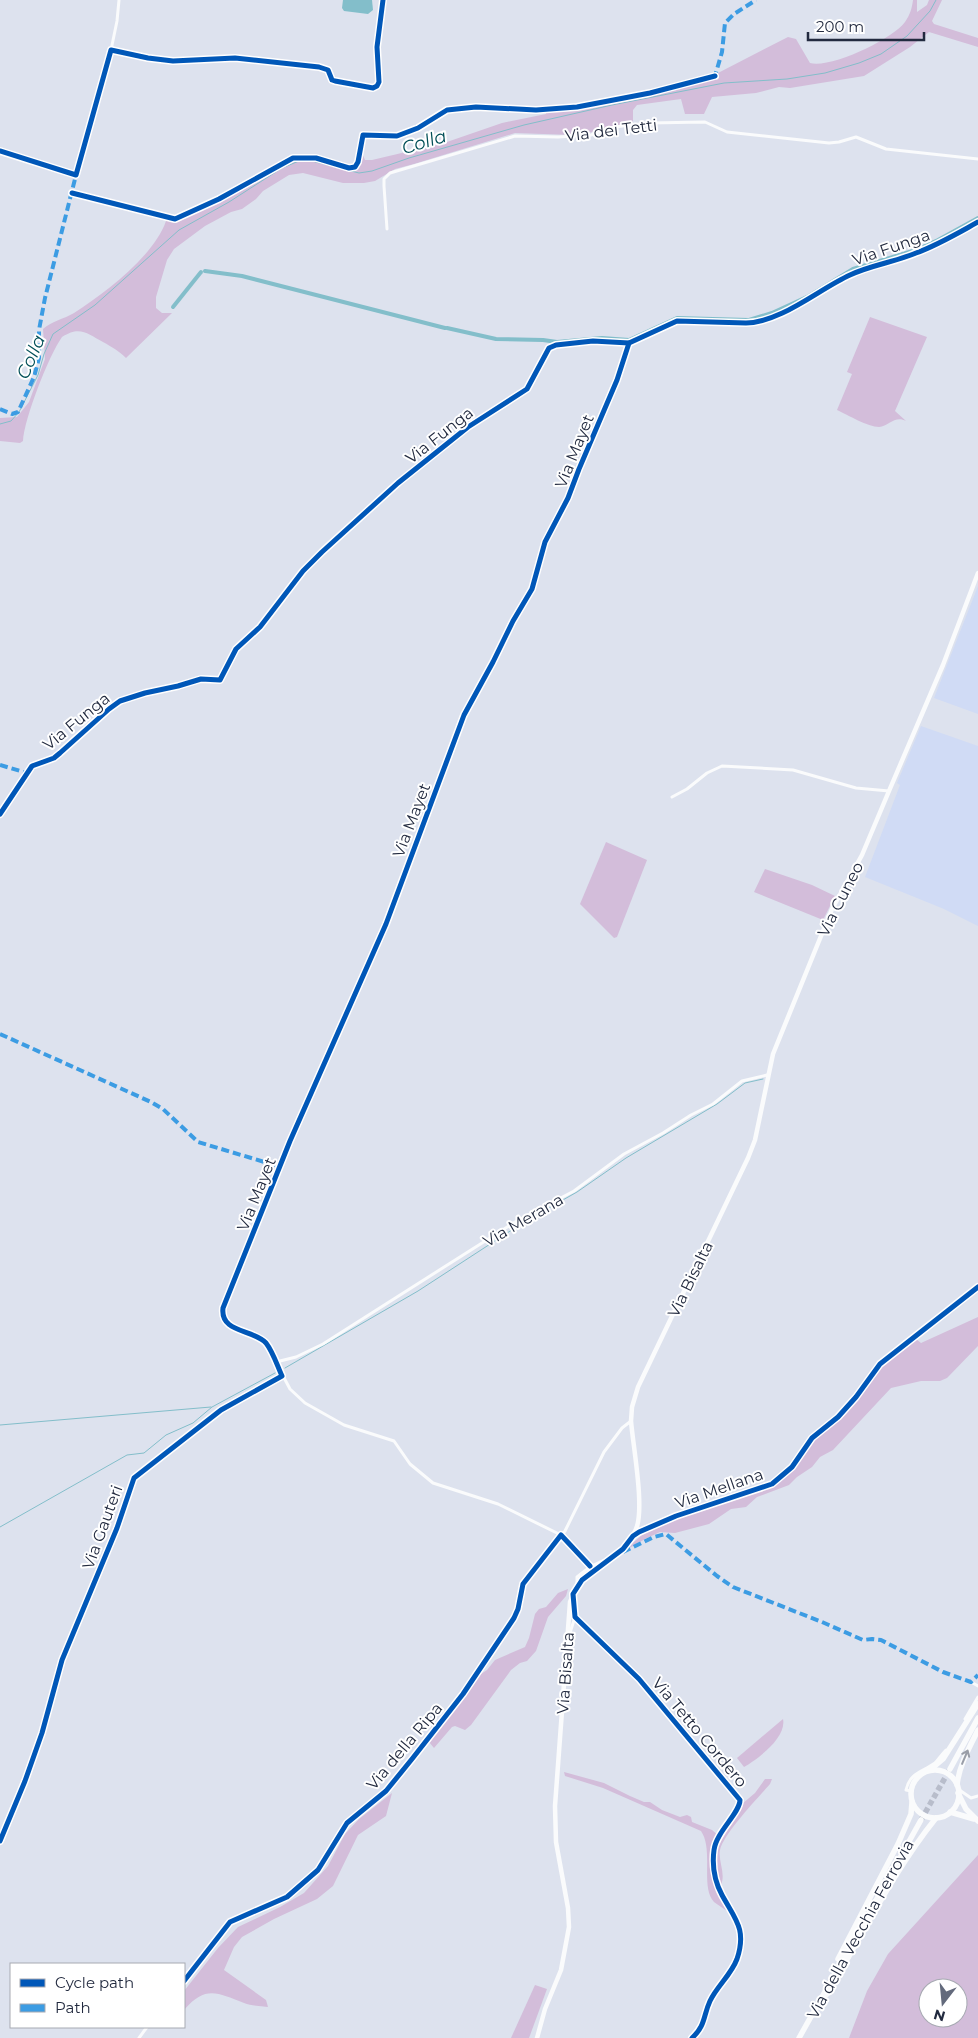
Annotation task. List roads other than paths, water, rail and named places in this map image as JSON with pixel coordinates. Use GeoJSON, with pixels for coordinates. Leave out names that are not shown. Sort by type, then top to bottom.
{"type":"FeatureCollection","features":[{"type":"Feature","properties":{"kind":"main road"},"geometry":{"type":"LineString","coordinates":[[818,2004],[822,1989],[898,1844],[911,1814],[911,1791],[915,1781],[943,1759],[978,1704]]}},
{"type":"Feature","properties":{"kind":"main road"},"geometry":{"type":"LineString","coordinates":[[950,1769],[978,1718]]}},
{"type":"Feature","properties":{"kind":"main road"},"geometry":{"type":"LineString","coordinates":[[818,2004],[828,1993],[908,1856],[936,1818],[950,1812],[956,1804],[961,1767],[978,1730]]}},
{"type":"Feature","properties":{"kind":"main road"},"geometry":{"type":"LineString","coordinates":[[926,1772],[944,1772],[953,1779],[966,1809],[978,1821]]}},
{"type":"Feature","properties":{"kind":"main road"},"geometry":{"type":"LineString","coordinates":[[912,1802],[922,1814],[936,1818]]}},
{"type":"Feature","properties":{"kind":"main road"},"geometry":{"type":"LineString","coordinates":[[950,1812],[968,1816],[978,1821]]}},
{"type":"Feature","properties":{"kind":"main road","name":"Via della Vecchia Ferrovia"},"geometry":{"type":"LineString","coordinates":[[798,2038],[921,1820]]}},
{"type":"Feature","properties":{"kind":"street"},"geometry":{"type":"LineString","coordinates":[[0,152],[76,175],[111,50],[119,0]]}},
{"type":"Feature","properties":{"kind":"street"},"geometry":{"type":"LineString","coordinates":[[319,67],[328,70],[332,80],[335,81],[373,88],[378,86],[377,48],[383,0]]}},
{"type":"Feature","properties":{"kind":"street","name":"Via dei Tetti"},"geometry":{"type":"LineString","coordinates":[[386,229],[384,179],[390,173],[522,134],[591,135],[627,125],[705,122],[727,132],[830,143],[856,137],[886,149],[978,159]]}},
{"type":"Feature","properties":{"kind":"street","name":"Via Funga"},"geometry":{"type":"LineString","coordinates":[[0,814],[32,766],[54,758],[120,701],[144,693],[202,679],[220,680],[236,649],[260,627],[303,571],[398,483],[468,427],[527,389],[549,348],[556,345],[593,341],[629,343],[677,321],[749,323],[810,299],[847,276],[924,250],[978,222]]}},
{"type":"Feature","properties":{"kind":"street","name":"Via Mayet"},"geometry":{"type":"LineString","coordinates":[[276,1362],[266,1344],[229,1326],[222,1312],[290,1141],[386,924],[464,715],[513,621],[532,589],[545,542],[568,498],[617,380],[629,343]]}},
{"type":"Feature","properties":{"kind":"street","name":"Via Cuneo"},"geometry":{"type":"LineString","coordinates":[[715,1228],[752,1149],[772,1054],[829,916],[862,855],[890,791],[943,665],[978,573]]}},
{"type":"Feature","properties":{"kind":"street"},"geometry":{"type":"LineString","coordinates":[[672,797],[687,789],[707,773],[722,766],[793,770],[856,788],[890,791]]}},
{"type":"Feature","properties":{"kind":"street","name":"Via Merana"},"geometry":{"type":"LineString","coordinates":[[276,1362],[296,1357],[323,1344],[515,1222],[574,1191],[624,1154],[713,1104],[742,1081],[767,1075]]}},
{"type":"Feature","properties":{"kind":"street","name":"Via Bisalta"},"geometry":{"type":"LineString","coordinates":[[537,2038],[545,2009],[561,1970],[569,1927],[555,1821],[569,1609],[573,1594],[578,1586],[623,1549],[633,1536],[638,1524],[640,1509],[631,1421],[632,1407],[638,1386],[715,1228]]}},
{"type":"Feature","properties":{"kind":"street","name":"Via Mellana"},"geometry":{"type":"LineString","coordinates":[[633,1536],[676,1516],[772,1484],[792,1467],[812,1438],[838,1417],[884,1360],[978,1287]]}},
{"type":"Feature","properties":{"kind":"street"},"geometry":{"type":"LineString","coordinates":[[276,1362],[282,1376],[295,1394],[314,1409],[344,1425],[394,1441],[410,1464],[434,1483],[498,1504],[560,1535],[590,1566]]}},
{"type":"Feature","properties":{"kind":"street","name":"Via Gauteri"},"geometry":{"type":"LineString","coordinates":[[0,1841],[34,1757],[62,1660],[117,1528],[134,1478],[221,1410],[282,1376]]}},
{"type":"Feature","properties":{"kind":"street","name":"Via della Ripa"},"geometry":{"type":"LineString","coordinates":[[185,1980],[230,1922],[287,1897],[322,1865],[346,1823],[386,1791],[463,1694],[516,1614],[521,1588],[564,1531],[604,1452],[622,1428],[631,1421]]}},
{"type":"Feature","properties":{"kind":"street"},"geometry":{"type":"LineString","coordinates":[[578,1586],[577,1578],[590,1566],[610,1559]]}},
{"type":"Feature","properties":{"kind":"street"},"geometry":{"type":"LineString","coordinates":[[568,1640],[575,1617],[573,1594]]}},
{"type":"Feature","properties":{"kind":"street","name":"Via Tetto Cordero"},"geometry":{"type":"LineString","coordinates":[[575,1617],[639,1679],[740,1800],[738,1808],[719,1834],[714,1849],[714,1863],[720,1890],[737,1919],[740,1929],[739,1949],[734,1966],[710,2001],[704,2023],[692,2038]]}},
{"type":"Feature","properties":{"kind":"street"},"geometry":{"type":"LineString","coordinates":[[971,1682],[978,1686]]}},
{"type":"Feature","properties":{"kind":"street"},"geometry":{"type":"LineString","coordinates":[[911,1791],[906,1790],[909,1780],[918,1771],[940,1759],[978,1698]]}},
{"type":"Feature","properties":{"kind":"street"},"geometry":{"type":"LineString","coordinates":[[958,1789],[972,1798],[978,1796]]}},
{"type":"Feature","properties":{"kind":"waterway","name":"Colla"},"geometry":{"type":"LineString","coordinates":[[0,424],[11,421],[19,412],[38,375],[44,354],[53,334],[95,305],[179,230],[229,202],[282,168],[299,161],[312,161],[359,173],[372,171],[409,158],[524,125],[612,105],[724,83],[787,79],[825,73],[881,54],[907,36],[930,11],[936,0]]}},
{"type":"Feature","properties":{"kind":"waterway"},"geometry":{"type":"LineString","coordinates":[[447,328],[496,339],[557,342],[602,338],[629,340],[677,318],[749,320],[772,313],[809,296],[853,269],[916,250],[978,218]]}},
{"type":"Feature","properties":{"kind":"waterway"},"geometry":{"type":"LineString","coordinates":[[205,271],[242,276],[445,328]]}},
{"type":"Feature","properties":{"kind":"waterway"},"geometry":{"type":"LineString","coordinates":[[173,307],[201,272]]}},
{"type":"Feature","properties":{"kind":"waterway"},"geometry":{"type":"LineString","coordinates":[[285,1368],[418,1291],[524,1222],[577,1192],[626,1158],[717,1104],[745,1083],[763,1079]]}},
{"type":"Feature","properties":{"kind":"waterway"},"geometry":{"type":"LineString","coordinates":[[0,1527],[127,1455],[144,1453],[166,1435],[193,1423],[212,1407],[275,1373]]}},
{"type":"Feature","properties":{"kind":"waterway"},"geometry":{"type":"LineString","coordinates":[[0,1425],[211,1407]]}},
{"type":"Feature","properties":{"kind":"tunnel"},"geometry":{"type":"LineString","coordinates":[[921,1820],[950,1769]]}}]}
